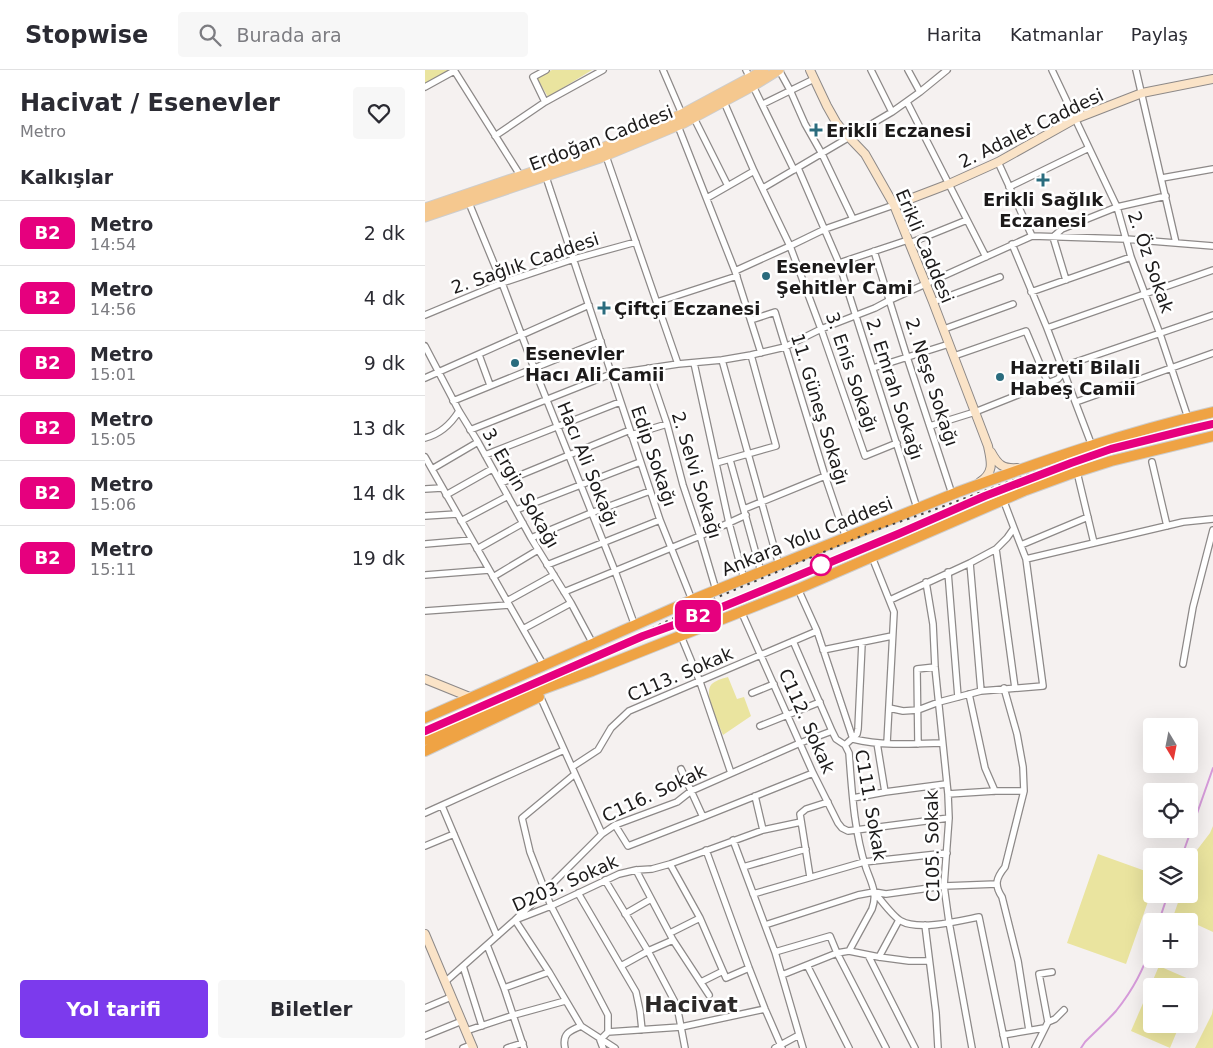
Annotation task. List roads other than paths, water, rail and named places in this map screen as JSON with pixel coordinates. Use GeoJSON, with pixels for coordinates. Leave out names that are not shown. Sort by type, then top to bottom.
{"type":"FeatureCollection","features":[{"type":"Feature","properties":{"kind":"highway","name":"Ankara Yolu Caddesi"},"geometry":{"type":"LineString","coordinates":[[425,717],[692,600],[952,494],[1092,446],[1213,412]]}},
{"type":"Feature","properties":{"kind":"highway"},"geometry":{"type":"LineString","coordinates":[[425,740],[535,692],[798,589],[1003,499],[1111,461],[1213,436]]}},
{"type":"Feature","properties":{"kind":"highway"},"geometry":{"type":"LineString","coordinates":[[425,751],[592,671]]}},
{"type":"Feature","properties":{"kind":"main road","name":"Erdoğan Caddesi"},"geometry":{"type":"LineString","coordinates":[[425,208],[597,150],[682,114],[764,70]]}},
{"type":"Feature","properties":{"kind":"main road","name":"Erdoğan Caddesi"},"geometry":{"type":"LineString","coordinates":[[425,217],[606,156],[678,126],[724,102],[749,78],[779,70]]}},
{"type":"Feature","properties":{"kind":"main road","name":"Erikli Caddesi"},"geometry":{"type":"LineString","coordinates":[[810,70],[836,122],[865,154],[894,205],[944,329],[988,446]]}},
{"type":"Feature","properties":{"kind":"main road","name":"2. Adalet Caddesi"},"geometry":{"type":"LineString","coordinates":[[894,205],[949,184],[998,162],[1075,120],[1142,93],[1213,78]]}},
{"type":"Feature","properties":{"kind":"main road"},"geometry":{"type":"LineString","coordinates":[[988,446],[996,461],[1001,465],[1007,468],[1028,467]]}},
{"type":"Feature","properties":{"kind":"main road"},"geometry":{"type":"LineString","coordinates":[[972,487],[989,474],[991,468],[988,446]]}},
{"type":"Feature","properties":{"kind":"main road"},"geometry":{"type":"LineString","coordinates":[[425,679],[472,698]]}},
{"type":"Feature","properties":{"kind":"main road"},"geometry":{"type":"LineString","coordinates":[[425,934],[472,1046]]}},
{"type":"Feature","properties":{"kind":"street"},"geometry":{"type":"LineString","coordinates":[[425,87],[454,70],[519,175]]}},
{"type":"Feature","properties":{"kind":"street"},"geometry":{"type":"LineString","coordinates":[[545,102],[533,77],[546,70]]}},
{"type":"Feature","properties":{"kind":"street"},"geometry":{"type":"LineString","coordinates":[[495,136],[545,102],[603,70]]}},
{"type":"Feature","properties":{"kind":"street"},"geometry":{"type":"LineString","coordinates":[[663,70],[682,114]]}},
{"type":"Feature","properties":{"kind":"street"},"geometry":{"type":"LineString","coordinates":[[779,70],[853,219]]}},
{"type":"Feature","properties":{"kind":"street"},"geometry":{"type":"LineString","coordinates":[[871,70],[892,112]]}},
{"type":"Feature","properties":{"kind":"street"},"geometry":{"type":"LineString","coordinates":[[908,70],[920,92]]}},
{"type":"Feature","properties":{"kind":"street"},"geometry":{"type":"LineString","coordinates":[[763,188],[892,112],[947,70]]}},
{"type":"Feature","properties":{"kind":"street","name":"2. Öz Sokak"},"geometry":{"type":"LineString","coordinates":[[1052,70],[1117,207],[1131,257],[1160,334],[1188,418]]}},
{"type":"Feature","properties":{"kind":"street"},"geometry":{"type":"LineString","coordinates":[[1136,70],[1176,243]]}},
{"type":"Feature","properties":{"kind":"street","name":"2. Emrah Sokağı"},"geometry":{"type":"LineString","coordinates":[[749,78],[796,169],[839,263],[917,508]]}},
{"type":"Feature","properties":{"kind":"street"},"geometry":{"type":"LineString","coordinates":[[763,104],[814,79]]}},
{"type":"Feature","properties":{"kind":"street","name":"3. Enis Sokağı"},"geometry":{"type":"LineString","coordinates":[[724,102],[790,246],[865,456],[897,443]]}},
{"type":"Feature","properties":{"kind":"street"},"geometry":{"type":"LineString","coordinates":[[907,102],[986,257]]}},
{"type":"Feature","properties":{"kind":"street"},"geometry":{"type":"LineString","coordinates":[[694,118],[728,186]]}},
{"type":"Feature","properties":{"kind":"street"},"geometry":{"type":"LineString","coordinates":[[678,126],[736,273],[761,353]]}},
{"type":"Feature","properties":{"kind":"street"},"geometry":{"type":"LineString","coordinates":[[1009,187],[1089,148]]}},
{"type":"Feature","properties":{"kind":"street"},"geometry":{"type":"LineString","coordinates":[[606,156],[678,364]]}},
{"type":"Feature","properties":{"kind":"street"},"geometry":{"type":"LineString","coordinates":[[998,162],[1032,236]]}},
{"type":"Feature","properties":{"kind":"street"},"geometry":{"type":"LineString","coordinates":[[1162,178],[1213,169]]}},
{"type":"Feature","properties":{"kind":"street"},"geometry":{"type":"LineString","coordinates":[[707,198],[754,171]]}},
{"type":"Feature","properties":{"kind":"street","name":"Edip Sokağı"},"geometry":{"type":"LineString","coordinates":[[546,177],[660,520],[692,600]]}},
{"type":"Feature","properties":{"kind":"street"},"geometry":{"type":"LineString","coordinates":[[1053,237],[1062,229],[1117,207],[1166,196]]}},
{"type":"Feature","properties":{"kind":"street","name":"Hacı Ali Sokağı"},"geometry":{"type":"LineString","coordinates":[[469,203],[502,282],[635,626]]}},
{"type":"Feature","properties":{"kind":"street"},"geometry":{"type":"LineString","coordinates":[[657,302],[736,273],[825,229],[894,205]]}},
{"type":"Feature","properties":{"kind":"street"},"geometry":{"type":"LineString","coordinates":[[839,263],[909,242],[967,220]]}},
{"type":"Feature","properties":{"kind":"street"},"geometry":{"type":"LineString","coordinates":[[470,430],[611,374],[678,364],[722,360],[785,347],[821,329],[875,308],[1032,236],[1126,239],[1213,246]]}},
{"type":"Feature","properties":{"kind":"street"},"geometry":{"type":"LineString","coordinates":[[1053,237],[1066,280]]}},
{"type":"Feature","properties":{"kind":"street","name":"2. Sağlık Caddesi"},"geometry":{"type":"LineString","coordinates":[[425,315],[502,282],[636,242]]}},
{"type":"Feature","properties":{"kind":"street"},"geometry":{"type":"LineString","coordinates":[[1012,244],[1047,328],[1092,446]]}},
{"type":"Feature","properties":{"kind":"street","name":"2. Neşe Sokağı"},"geometry":{"type":"LineString","coordinates":[[874,251],[952,494]]}},
{"type":"Feature","properties":{"kind":"street"},"geometry":{"type":"LineString","coordinates":[[1031,292],[1131,257]]}},
{"type":"Feature","properties":{"kind":"street"},"geometry":{"type":"LineString","coordinates":[[1047,328],[1213,270]]}},
{"type":"Feature","properties":{"kind":"street"},"geometry":{"type":"LineString","coordinates":[[933,302],[999,277]]}},
{"type":"Feature","properties":{"kind":"street"},"geometry":{"type":"LineString","coordinates":[[944,329],[1013,304]]}},
{"type":"Feature","properties":{"kind":"street"},"geometry":{"type":"LineString","coordinates":[[425,378],[589,305]]}},
{"type":"Feature","properties":{"kind":"street","name":"11. Güneş Sokağı"},"geometry":{"type":"LineString","coordinates":[[751,320],[775,312],[845,538]]}},
{"type":"Feature","properties":{"kind":"street"},"geometry":{"type":"LineString","coordinates":[[930,426],[975,412],[1058,379],[1070,364],[1213,315]]}},
{"type":"Feature","properties":{"kind":"street"},"geometry":{"type":"LineString","coordinates":[[954,356],[1026,331],[1048,383]]}},
{"type":"Feature","properties":{"kind":"street"},"geometry":{"type":"LineString","coordinates":[[453,401],[601,342]]}},
{"type":"Feature","properties":{"kind":"street"},"geometry":{"type":"LineString","coordinates":[[873,368],[949,344]]}},
{"type":"Feature","properties":{"kind":"street","name":"3. Ergin Sokağı"},"geometry":{"type":"LineString","coordinates":[[425,346],[453,401],[593,644]]}},
{"type":"Feature","properties":{"kind":"street"},"geometry":{"type":"LineString","coordinates":[[1076,402],[1213,353]]}},
{"type":"Feature","properties":{"kind":"street"},"geometry":{"type":"LineString","coordinates":[[479,355],[491,385]]}},
{"type":"Feature","properties":{"kind":"street"},"geometry":{"type":"LineString","coordinates":[[716,463],[776,446],[751,355]]}},
{"type":"Feature","properties":{"kind":"street"},"geometry":{"type":"LineString","coordinates":[[722,360],[779,565]]}},
{"type":"Feature","properties":{"kind":"street"},"geometry":{"type":"LineString","coordinates":[[694,363],[729,523],[744,579]]}},
{"type":"Feature","properties":{"kind":"street","name":"2. Selvi Sokağı"},"geometry":{"type":"LineString","coordinates":[[648,368],[667,424],[683,485],[716,590]]}},
{"type":"Feature","properties":{"kind":"street"},"geometry":{"type":"LineString","coordinates":[[485,455],[621,402]]}},
{"type":"Feature","properties":{"kind":"street"},"geometry":{"type":"LineString","coordinates":[[425,438],[443,429],[459,411]]}},
{"type":"Feature","properties":{"kind":"street"},"geometry":{"type":"LineString","coordinates":[[501,483],[569,455],[630,433],[667,424]]}},
{"type":"Feature","properties":{"kind":"street"},"geometry":{"type":"LineString","coordinates":[[431,469],[478,442]]}},
{"type":"Feature","properties":{"kind":"street"},"geometry":{"type":"LineString","coordinates":[[425,456],[544,666]]}},
{"type":"Feature","properties":{"kind":"street"},"geometry":{"type":"LineString","coordinates":[[729,460],[761,572]]}},
{"type":"Feature","properties":{"kind":"street"},"geometry":{"type":"LineString","coordinates":[[516,510],[640,462]]}},
{"type":"Feature","properties":{"kind":"street"},"geometry":{"type":"LineString","coordinates":[[1152,462],[1167,526]]}},
{"type":"Feature","properties":{"kind":"street"},"geometry":{"type":"LineString","coordinates":[[446,495],[493,469]]}},
{"type":"Feature","properties":{"kind":"street"},"geometry":{"type":"LineString","coordinates":[[1077,472],[1094,543]]}},
{"type":"Feature","properties":{"kind":"street"},"geometry":{"type":"LineString","coordinates":[[564,592],[671,549],[729,523],[761,502],[825,476]]}},
{"type":"Feature","properties":{"kind":"street"},"geometry":{"type":"LineString","coordinates":[[425,489],[442,488]]}},
{"type":"Feature","properties":{"kind":"street"},"geometry":{"type":"LineString","coordinates":[[531,538],[650,491]]}},
{"type":"Feature","properties":{"kind":"street"},"geometry":{"type":"LineString","coordinates":[[461,521],[508,496]]}},
{"type":"Feature","properties":{"kind":"street"},"geometry":{"type":"LineString","coordinates":[[889,708],[903,711],[918,710],[939,702],[981,691],[1043,686],[1025,559],[1003,499]]}},
{"type":"Feature","properties":{"kind":"street"},"geometry":{"type":"LineString","coordinates":[[425,516],[457,514]]}},
{"type":"Feature","properties":{"kind":"street"},"geometry":{"type":"LineString","coordinates":[[1021,545],[1088,517]]}},
{"type":"Feature","properties":{"kind":"street"},"geometry":{"type":"LineString","coordinates":[[1025,559],[1183,522],[1213,519]]}},
{"type":"Feature","properties":{"kind":"street"},"geometry":{"type":"LineString","coordinates":[[547,565],[660,520]]}},
{"type":"Feature","properties":{"kind":"street"},"geometry":{"type":"LineString","coordinates":[[477,549],[523,523]]}},
{"type":"Feature","properties":{"kind":"street"},"geometry":{"type":"LineString","coordinates":[[890,600],[996,549],[1014,528]]}},
{"type":"Feature","properties":{"kind":"street"},"geometry":{"type":"LineString","coordinates":[[1183,664],[1193,607],[1213,530]]}},
{"type":"Feature","properties":{"kind":"street"},"geometry":{"type":"LineString","coordinates":[[425,544],[472,540]]}},
{"type":"Feature","properties":{"kind":"street"},"geometry":{"type":"LineString","coordinates":[[996,549],[1015,688]]}},
{"type":"Feature","properties":{"kind":"street"},"geometry":{"type":"LineString","coordinates":[[493,577],[538,550]]}},
{"type":"Feature","properties":{"kind":"street"},"geometry":{"type":"LineString","coordinates":[[872,556],[894,612],[887,744]]}},
{"type":"Feature","properties":{"kind":"street"},"geometry":{"type":"LineString","coordinates":[[970,563],[981,691]]}},
{"type":"Feature","properties":{"kind":"street"},"geometry":{"type":"LineString","coordinates":[[425,575],[489,570]]}},
{"type":"Feature","properties":{"kind":"street"},"geometry":{"type":"LineString","coordinates":[[948,572],[958,697]]}},
{"type":"Feature","properties":{"kind":"street"},"geometry":{"type":"LineString","coordinates":[[425,611],[508,603],[554,575]]}},
{"type":"Feature","properties":{"kind":"street","name":"C105. Sokak"},"geometry":{"type":"LineString","coordinates":[[926,582],[933,624],[935,667],[948,794],[949,818],[944,886],[971,1048]]}},
{"type":"Feature","properties":{"kind":"street"},"geometry":{"type":"LineString","coordinates":[[798,589],[817,631],[853,739]]}},
{"type":"Feature","properties":{"kind":"street"},"geometry":{"type":"LineString","coordinates":[[523,629],[571,604]]}},
{"type":"Feature","properties":{"kind":"street","name":"C112. Sokak"},"geometry":{"type":"LineString","coordinates":[[741,611],[827,802],[842,828],[847,831],[857,830]]}},
{"type":"Feature","properties":{"kind":"street","name":"C113. Sokak"},"geometry":{"type":"LineString","coordinates":[[545,891],[530,852],[522,818],[573,770],[598,750],[611,728],[629,711],[817,631]]}},
{"type":"Feature","properties":{"kind":"street"},"geometry":{"type":"LineString","coordinates":[[681,636],[700,682],[731,773]]}},
{"type":"Feature","properties":{"kind":"street"},"geometry":{"type":"LineString","coordinates":[[823,650],[892,636]]}},
{"type":"Feature","properties":{"kind":"street","name":"C111. Sokak"},"geometry":{"type":"LineString","coordinates":[[793,641],[832,731],[837,739],[845,745],[849,753],[857,830],[864,862],[874,892]]}},
{"type":"Feature","properties":{"kind":"street"},"geometry":{"type":"LineString","coordinates":[[845,745],[853,739],[858,729],[863,642]]}},
{"type":"Feature","properties":{"kind":"street"},"geometry":{"type":"LineString","coordinates":[[918,744],[917,669],[935,667]]}},
{"type":"Feature","properties":{"kind":"street"},"geometry":{"type":"LineString","coordinates":[[752,693],[774,684]]}},
{"type":"Feature","properties":{"kind":"street"},"geometry":{"type":"LineString","coordinates":[[1004,688],[1017,734],[1023,767],[1024,791],[1005,867],[998,875],[997,884],[1018,961],[1029,1030]]}},
{"type":"Feature","properties":{"kind":"street"},"geometry":{"type":"LineString","coordinates":[[969,694],[985,768],[995,791]]}},
{"type":"Feature","properties":{"kind":"street"},"geometry":{"type":"LineString","coordinates":[[540,696],[602,834]]}},
{"type":"Feature","properties":{"kind":"street"},"geometry":{"type":"LineString","coordinates":[[760,726],[820,702]]}},
{"type":"Feature","properties":{"kind":"street","name":"C116. Sokak"},"geometry":{"type":"LineString","coordinates":[[515,920],[602,834],[615,825],[677,802],[691,791],[832,731]]}},
{"type":"Feature","properties":{"kind":"street"},"geometry":{"type":"LineString","coordinates":[[853,739],[887,744],[942,743]]}},
{"type":"Feature","properties":{"kind":"street"},"geometry":{"type":"LineString","coordinates":[[877,743],[885,792]]}},
{"type":"Feature","properties":{"kind":"street"},"geometry":{"type":"LineString","coordinates":[[425,814],[564,750]]}},
{"type":"Feature","properties":{"kind":"street"},"geometry":{"type":"LineString","coordinates":[[681,769],[703,817]]}},
{"type":"Feature","properties":{"kind":"street"},"geometry":{"type":"LineString","coordinates":[[615,825],[628,846],[813,773]]}},
{"type":"Feature","properties":{"kind":"street"},"geometry":{"type":"LineString","coordinates":[[853,798],[946,784]]}},
{"type":"Feature","properties":{"kind":"street"},"geometry":{"type":"LineString","coordinates":[[948,794],[1024,791]]}},
{"type":"Feature","properties":{"kind":"street"},"geometry":{"type":"LineString","coordinates":[[755,796],[763,830]]}},
{"type":"Feature","properties":{"kind":"street"},"geometry":{"type":"LineString","coordinates":[[810,877],[800,814],[806,809],[827,802]]}},
{"type":"Feature","properties":{"kind":"street"},"geometry":{"type":"LineString","coordinates":[[441,806],[497,936]]}},
{"type":"Feature","properties":{"kind":"street"},"geometry":{"type":"LineString","coordinates":[[857,830],[949,818]]}},
{"type":"Feature","properties":{"kind":"street","name":"D203. Sokak"},"geometry":{"type":"LineString","coordinates":[[445,982],[515,920],[551,906],[619,874],[670,864],[763,830],[801,822]]}},
{"type":"Feature","properties":{"kind":"street"},"geometry":{"type":"LineString","coordinates":[[425,846],[454,834]]}},
{"type":"Feature","properties":{"kind":"street"},"geometry":{"type":"LineString","coordinates":[[733,840],[783,975],[803,1048]]}},
{"type":"Feature","properties":{"kind":"street"},"geometry":{"type":"LineString","coordinates":[[743,867],[806,849]]}},
{"type":"Feature","properties":{"kind":"street"},"geometry":{"type":"LineString","coordinates":[[706,850],[780,1047],[799,1035]]}},
{"type":"Feature","properties":{"kind":"street"},"geometry":{"type":"LineString","coordinates":[[753,894],[864,862],[947,853]]}},
{"type":"Feature","properties":{"kind":"street"},"geometry":{"type":"LineString","coordinates":[[670,864],[700,918],[726,978],[749,968]]}},
{"type":"Feature","properties":{"kind":"street"},"geometry":{"type":"LineString","coordinates":[[636,870],[673,940],[709,995]]}},
{"type":"Feature","properties":{"kind":"street"},"geometry":{"type":"LineString","coordinates":[[605,880],[648,951],[677,1006],[685,1048]]}},
{"type":"Feature","properties":{"kind":"street"},"geometry":{"type":"LineString","coordinates":[[765,925],[857,895],[874,892],[886,894],[944,886],[997,884]]}},
{"type":"Feature","properties":{"kind":"street"},"geometry":{"type":"LineString","coordinates":[[545,891],[608,1015],[608,1032]]}},
{"type":"Feature","properties":{"kind":"street"},"geometry":{"type":"LineString","coordinates":[[874,892],[899,920],[910,925],[925,925],[979,917],[1006,1048]]}},
{"type":"Feature","properties":{"kind":"street"},"geometry":{"type":"LineString","coordinates":[[849,951],[872,909],[875,901],[874,892]]}},
{"type":"Feature","properties":{"kind":"street"},"geometry":{"type":"LineString","coordinates":[[578,893],[635,992],[642,1030]]}},
{"type":"Feature","properties":{"kind":"street"},"geometry":{"type":"LineString","coordinates":[[625,914],[651,899]]}},
{"type":"Feature","properties":{"kind":"street"},"geometry":{"type":"LineString","coordinates":[[670,933],[700,918]]}},
{"type":"Feature","properties":{"kind":"street"},"geometry":{"type":"LineString","coordinates":[[515,920],[581,1026],[615,1048]]}},
{"type":"Feature","properties":{"kind":"street"},"geometry":{"type":"LineString","coordinates":[[879,958],[899,920]]}},
{"type":"Feature","properties":{"kind":"street"},"geometry":{"type":"LineString","coordinates":[[925,925],[936,1013],[938,1048]]}},
{"type":"Feature","properties":{"kind":"street"},"geometry":{"type":"LineString","coordinates":[[775,952],[830,936],[886,1048]]}},
{"type":"Feature","properties":{"kind":"street"},"geometry":{"type":"LineString","coordinates":[[621,966],[673,940]]}},
{"type":"Feature","properties":{"kind":"street"},"geometry":{"type":"LineString","coordinates":[[487,946],[505,988],[524,1046],[507,1048]]}},
{"type":"Feature","properties":{"kind":"street"},"geometry":{"type":"LineString","coordinates":[[783,975],[837,953],[849,951],[879,958],[929,961]]}},
{"type":"Feature","properties":{"kind":"street"},"geometry":{"type":"LineString","coordinates":[[868,955],[915,1048]]}},
{"type":"Feature","properties":{"kind":"street"},"geometry":{"type":"LineString","coordinates":[[807,965],[849,1048]]}},
{"type":"Feature","properties":{"kind":"street"},"geometry":{"type":"LineString","coordinates":[[463,966],[482,1026]]}},
{"type":"Feature","properties":{"kind":"street"},"geometry":{"type":"LineString","coordinates":[[701,982],[723,970]]}},
{"type":"Feature","properties":{"kind":"street"},"geometry":{"type":"LineString","coordinates":[[505,988],[549,972]]}},
{"type":"Feature","properties":{"kind":"street"},"geometry":{"type":"LineString","coordinates":[[1035,1048],[1046,1025],[1039,974],[1052,972]]}},
{"type":"Feature","properties":{"kind":"street"},"geometry":{"type":"LineString","coordinates":[[425,1008],[451,997]]}},
{"type":"Feature","properties":{"kind":"street"},"geometry":{"type":"LineString","coordinates":[[466,1031],[565,1001]]}},
{"type":"Feature","properties":{"kind":"street"},"geometry":{"type":"LineString","coordinates":[[600,1040],[608,1032],[681,1027],[765,1009]]}},
{"type":"Feature","properties":{"kind":"street"},"geometry":{"type":"LineString","coordinates":[[1003,1035],[1046,1025],[1064,1010]]}},
{"type":"Feature","properties":{"kind":"street"},"geometry":{"type":"LineString","coordinates":[[425,1036],[462,1021]]}},
{"type":"Feature","properties":{"kind":"street"},"geometry":{"type":"LineString","coordinates":[[565,1048],[565,1038],[569,1031],[581,1026]]}},
{"type":"Feature","properties":{"kind":"street"},"geometry":{"type":"LineString","coordinates":[[600,1040],[603,1048]]}},
{"type":"Feature","properties":{"kind":"street"},"geometry":{"type":"LineString","coordinates":[[463,1048],[472,1046]]}},
{"type":"Feature","properties":{"kind":"waterway"},"geometry":{"type":"LineString","coordinates":[[1185,848],[1213,768]]}},
{"type":"Feature","properties":{"kind":"waterway"},"geometry":{"type":"LineString","coordinates":[[1162,913],[1165,903]]}},
{"type":"Feature","properties":{"kind":"waterway"},"geometry":{"type":"LineString","coordinates":[[1081,1048],[1116,1011],[1137,980],[1143,967]]}},
{"type":"Feature","properties":{"kind":"railway"},"geometry":{"type":"LineString","coordinates":[[425,727],[642,633],[718,597],[873,531],[1070,459],[1113,445],[1213,420]]}},
{"type":"Feature","properties":{"kind":"railway"},"geometry":{"type":"LineString","coordinates":[[671,626],[773,586],[941,514]]}},
{"type":"Feature","properties":{"kind":"metro line","name":"B2"},"geometry":{"type":"LineString","coordinates":[[425,731],[643,636],[710,612],[985,496],[1111,449],[1213,424]]}},
{"type":"Feature","properties":{"kind":"place","name":"Erikli Eczanesi"},"geometry":{"type":"Point","coordinates":[816,130]}},
{"type":"Feature","properties":{"kind":"place","name":"Erikli Sağlık Eczanesi"},"geometry":{"type":"Point","coordinates":[1043,180]}},
{"type":"Feature","properties":{"kind":"place","name":"Esenevler Şehitler Cami"},"geometry":{"type":"Point","coordinates":[766,276]}},
{"type":"Feature","properties":{"kind":"place","name":"Çiftçi Eczanesi"},"geometry":{"type":"Point","coordinates":[604,308]}},
{"type":"Feature","properties":{"kind":"place","name":"Esenevler Hacı Ali Camii"},"geometry":{"type":"Point","coordinates":[515,363]}},
{"type":"Feature","properties":{"kind":"place","name":"Hazreti Bilali Habeş Camii"},"geometry":{"type":"Point","coordinates":[1000,377]}},
{"type":"Feature","properties":{"kind":"district","name":"Hacivat"},"geometry":{"type":"Point","coordinates":[691,1004]}}]}
